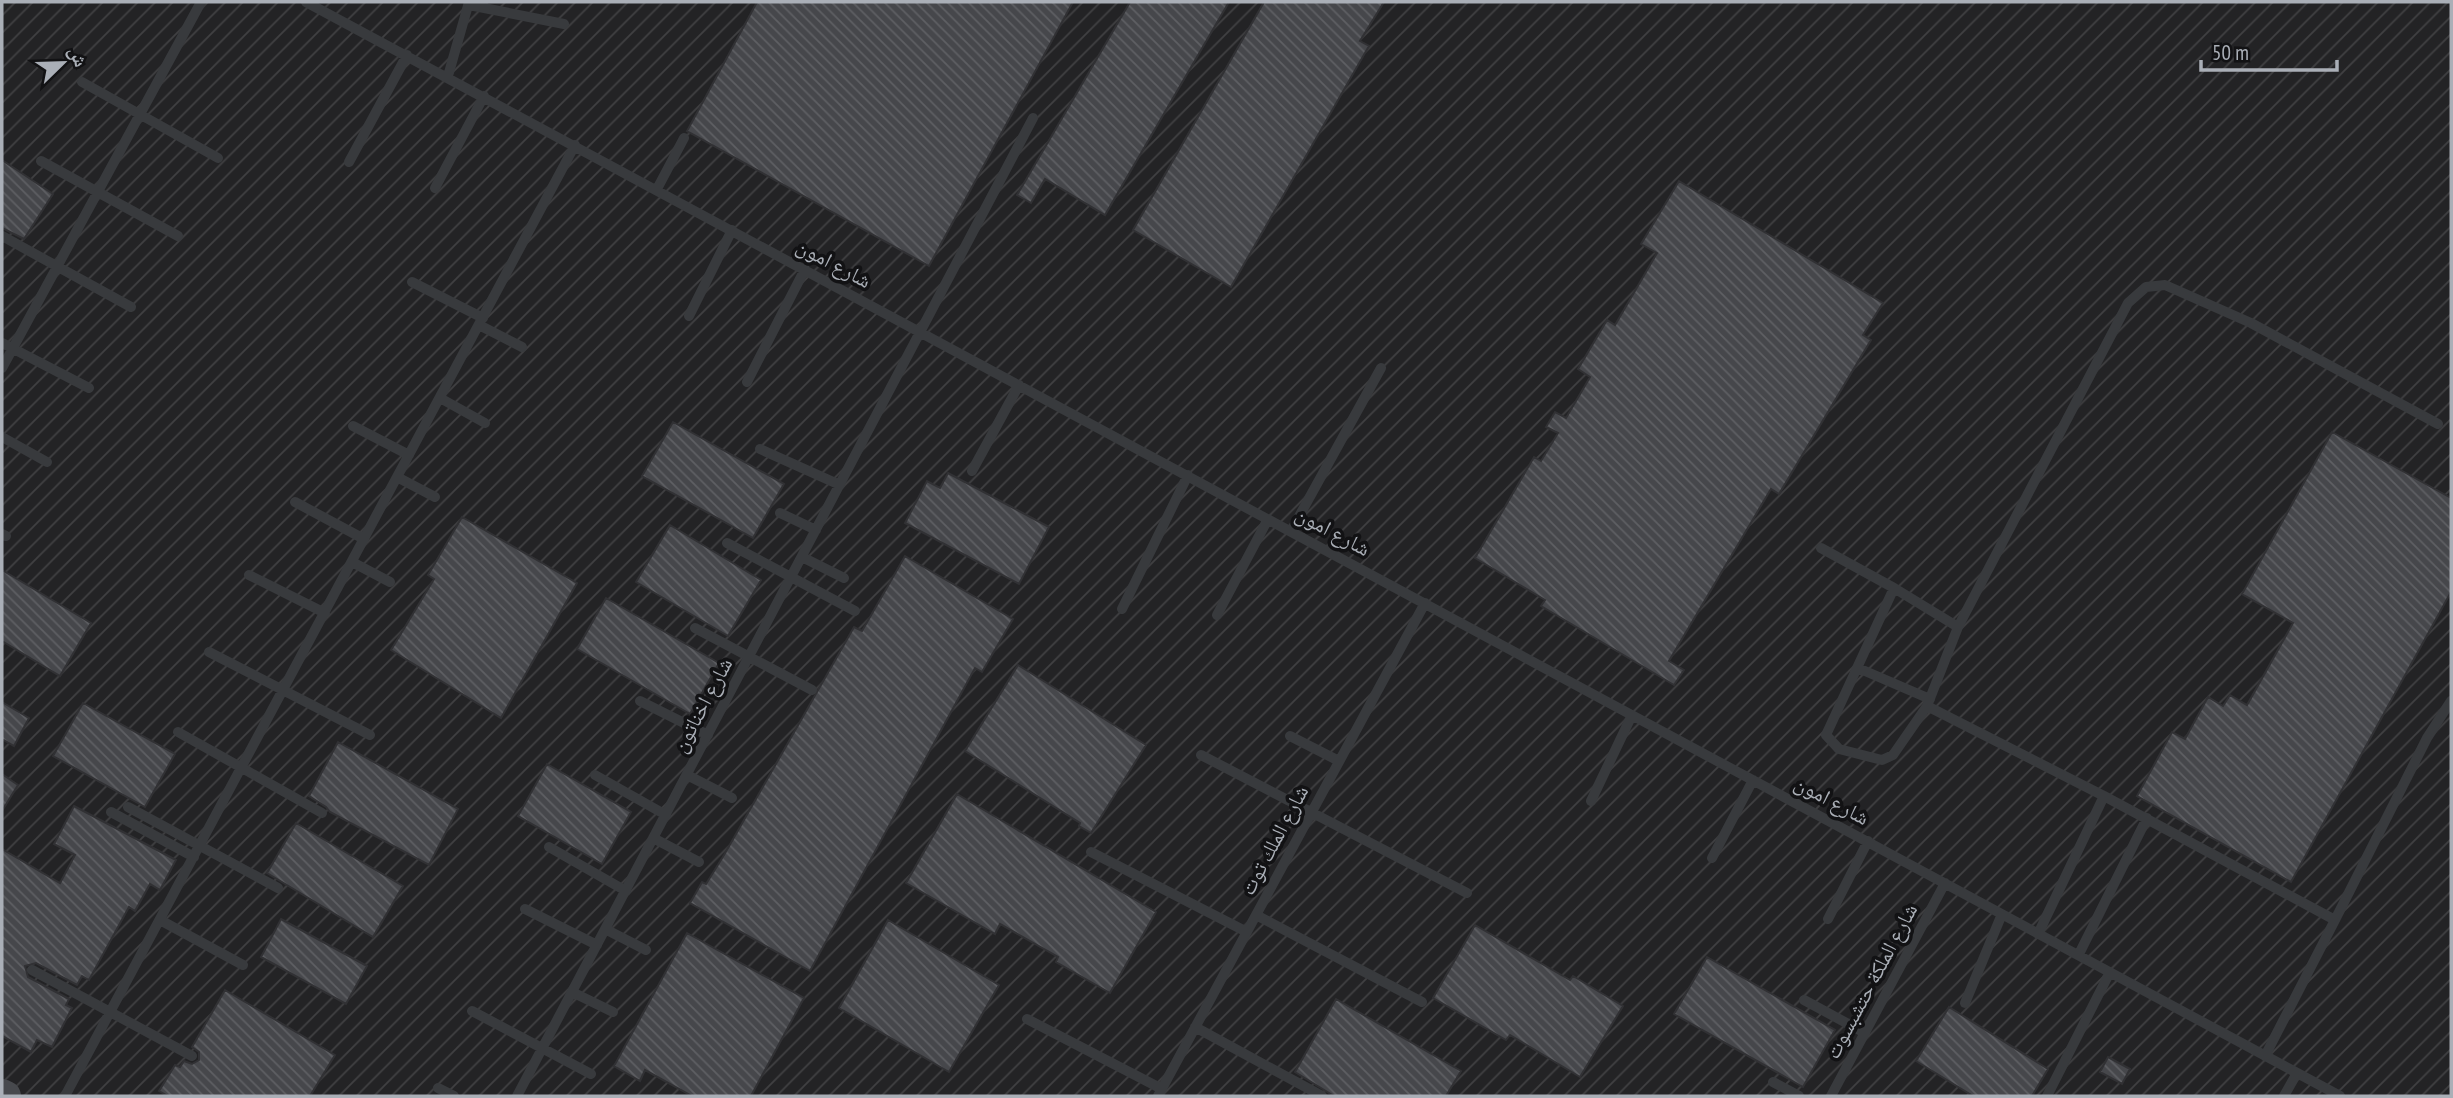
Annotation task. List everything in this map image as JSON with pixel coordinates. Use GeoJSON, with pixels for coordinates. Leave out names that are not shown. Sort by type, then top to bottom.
{"type":"FeatureCollection","features":[{"type":"Feature","properties":{"kind":"lane"},"geometry":{"type":"LineString","coordinates":[[2,368],[7,346],[57,267],[201,2]]}},
{"type":"Feature","properties":{"kind":"lane","name":"شارع امون"},"geometry":{"type":"LineString","coordinates":[[306,2],[2340,1096]]}},
{"type":"Feature","properties":{"kind":"lane"},"geometry":{"type":"LineString","coordinates":[[448,76],[469,3],[564,24]]}},
{"type":"Feature","properties":{"kind":"lane"},"geometry":{"type":"LineString","coordinates":[[349,162],[407,55]]}},
{"type":"Feature","properties":{"kind":"lane"},"geometry":{"type":"LineString","coordinates":[[82,82],[218,158]]}},
{"type":"Feature","properties":{"kind":"lane"},"geometry":{"type":"LineString","coordinates":[[435,188],[484,96]]}},
{"type":"Feature","properties":{"kind":"lane","name":"شارع اخناتون"},"geometry":{"type":"LineString","coordinates":[[517,1096],[1033,118]]}},
{"type":"Feature","properties":{"kind":"lane"},"geometry":{"type":"LineString","coordinates":[[657,189],[684,138]]}},
{"type":"Feature","properties":{"kind":"lane"},"geometry":{"type":"LineString","coordinates":[[65,1096],[575,145]]}},
{"type":"Feature","properties":{"kind":"lane"},"geometry":{"type":"LineString","coordinates":[[41,161],[178,236]]}},
{"type":"Feature","properties":{"kind":"lane"},"geometry":{"type":"LineString","coordinates":[[689,316],[732,230]]}},
{"type":"Feature","properties":{"kind":"lane"},"geometry":{"type":"LineString","coordinates":[[2,236],[131,307]]}},
{"type":"Feature","properties":{"kind":"lane"},"geometry":{"type":"LineString","coordinates":[[747,382],[805,269]]}},
{"type":"Feature","properties":{"kind":"lane"},"geometry":{"type":"LineString","coordinates":[[412,282],[522,347]]}},
{"type":"Feature","properties":{"kind":"lane"},"geometry":{"type":"LineString","coordinates":[[1894,588],[1826,735],[1839,749],[1882,760],[1893,755],[1929,703],[1958,627],[2128,303],[2146,287],[2165,285],[2251,323],[2438,424]]}},
{"type":"Feature","properties":{"kind":"lane"},"geometry":{"type":"LineString","coordinates":[[7,346],[89,388]]}},
{"type":"Feature","properties":{"kind":"lane"},"geometry":{"type":"LineString","coordinates":[[1291,531],[1381,368]]}},
{"type":"Feature","properties":{"kind":"lane"},"geometry":{"type":"LineString","coordinates":[[972,471],[1019,384]]}},
{"type":"Feature","properties":{"kind":"lane"},"geometry":{"type":"LineString","coordinates":[[440,398],[485,423]]}},
{"type":"Feature","properties":{"kind":"lane"},"geometry":{"type":"LineString","coordinates":[[353,426],[409,455]]}},
{"type":"Feature","properties":{"kind":"lane"},"geometry":{"type":"LineString","coordinates":[[2,437],[47,462]]}},
{"type":"Feature","properties":{"kind":"lane"},"geometry":{"type":"LineString","coordinates":[[760,449],[840,485]]}},
{"type":"Feature","properties":{"kind":"lane"},"geometry":{"type":"LineString","coordinates":[[1122,609],[1188,475]]}},
{"type":"Feature","properties":{"kind":"lane"},"geometry":{"type":"LineString","coordinates":[[397,477],[435,497]]}},
{"type":"Feature","properties":{"kind":"lane"},"geometry":{"type":"LineString","coordinates":[[295,502],[364,539]]}},
{"type":"Feature","properties":{"kind":"lane"},"geometry":{"type":"LineString","coordinates":[[780,513],[816,530]]}},
{"type":"Feature","properties":{"kind":"lane"},"geometry":{"type":"LineString","coordinates":[[1217,615],[1268,519]]}},
{"type":"Feature","properties":{"kind":"lane"},"geometry":{"type":"LineString","coordinates":[[727,543],[855,611]]}},
{"type":"Feature","properties":{"kind":"lane"},"geometry":{"type":"LineString","coordinates":[[1821,548],[1958,627]]}},
{"type":"Feature","properties":{"kind":"lane"},"geometry":{"type":"LineString","coordinates":[[802,557],[844,578]]}},
{"type":"Feature","properties":{"kind":"lane"},"geometry":{"type":"LineString","coordinates":[[352,562],[390,582]]}},
{"type":"Feature","properties":{"kind":"lane"},"geometry":{"type":"LineString","coordinates":[[249,575],[325,613]]}},
{"type":"Feature","properties":{"kind":"lane","name":"شارع الملك توت"},"geometry":{"type":"LineString","coordinates":[[1160,1093],[1425,603]]}},
{"type":"Feature","properties":{"kind":"lane"},"geometry":{"type":"LineString","coordinates":[[695,628],[812,690]]}},
{"type":"Feature","properties":{"kind":"lane"},"geometry":{"type":"LineString","coordinates":[[209,652],[370,735]]}},
{"type":"Feature","properties":{"kind":"lane"},"geometry":{"type":"LineString","coordinates":[[1858,668],[2147,818],[2335,920]]}},
{"type":"Feature","properties":{"kind":"lane"},"geometry":{"type":"LineString","coordinates":[[640,701],[708,735]]}},
{"type":"Feature","properties":{"kind":"lane"},"geometry":{"type":"LineString","coordinates":[[2265,1056],[2427,738],[2451,701]]}},
{"type":"Feature","properties":{"kind":"lane"},"geometry":{"type":"LineString","coordinates":[[1591,801],[1632,715]]}},
{"type":"Feature","properties":{"kind":"lane"},"geometry":{"type":"LineString","coordinates":[[178,732],[322,813]]}},
{"type":"Feature","properties":{"kind":"lane"},"geometry":{"type":"LineString","coordinates":[[1290,736],[1339,761]]}},
{"type":"Feature","properties":{"kind":"lane"},"geometry":{"type":"LineString","coordinates":[[1201,755],[1467,893]]}},
{"type":"Feature","properties":{"kind":"lane"},"geometry":{"type":"LineString","coordinates":[[595,775],[666,814]]}},
{"type":"Feature","properties":{"kind":"lane"},"geometry":{"type":"LineString","coordinates":[[687,775],[732,799]]}},
{"type":"Feature","properties":{"kind":"lane"},"geometry":{"type":"LineString","coordinates":[[1712,858],[1753,780]]}},
{"type":"Feature","properties":{"kind":"lane"},"geometry":{"type":"LineString","coordinates":[[2038,934],[2104,796]]}},
{"type":"Feature","properties":{"kind":"lane"},"geometry":{"type":"LineString","coordinates":[[128,807],[278,888]]}},
{"type":"Feature","properties":{"kind":"lane"},"geometry":{"type":"LineString","coordinates":[[111,811],[194,857]]}},
{"type":"Feature","properties":{"kind":"lane"},"geometry":{"type":"LineString","coordinates":[[2079,954],[2147,818]]}},
{"type":"Feature","properties":{"kind":"lane"},"geometry":{"type":"LineString","coordinates":[[653,838],[699,862]]}},
{"type":"Feature","properties":{"kind":"lane"},"geometry":{"type":"LineString","coordinates":[[1828,919],[1868,841]]}},
{"type":"Feature","properties":{"kind":"lane"},"geometry":{"type":"LineString","coordinates":[[549,847],[626,891]]}},
{"type":"Feature","properties":{"kind":"lane"},"geometry":{"type":"LineString","coordinates":[[1091,852],[1247,932]]}},
{"type":"Feature","properties":{"kind":"lane","name":"شارع الملكة حتشبسوت"},"geometry":{"type":"LineString","coordinates":[[1831,1096],[1945,883]]}},
{"type":"Feature","properties":{"kind":"lane"},"geometry":{"type":"LineString","coordinates":[[525,909],[597,945]]}},
{"type":"Feature","properties":{"kind":"lane"},"geometry":{"type":"LineString","coordinates":[[1965,1003],[2002,914]]}},
{"type":"Feature","properties":{"kind":"lane"},"geometry":{"type":"LineString","coordinates":[[1256,915],[1422,1002]]}},
{"type":"Feature","properties":{"kind":"lane"},"geometry":{"type":"LineString","coordinates":[[160,920],[243,965]]}},
{"type":"Feature","properties":{"kind":"lane"},"geometry":{"type":"LineString","coordinates":[[605,929],[646,950]]}},
{"type":"Feature","properties":{"kind":"lane"},"geometry":{"type":"LineString","coordinates":[[32,970],[192,1056]]}},
{"type":"Feature","properties":{"kind":"lane"},"geometry":{"type":"LineString","coordinates":[[2047,1096],[2110,972]]}},
{"type":"Feature","properties":{"kind":"lane"},"geometry":{"type":"LineString","coordinates":[[572,992],[613,1012]]}},
{"type":"Feature","properties":{"kind":"lane"},"geometry":{"type":"LineString","coordinates":[[1804,1000],[1865,1033]]}},
{"type":"Feature","properties":{"kind":"lane"},"geometry":{"type":"LineString","coordinates":[[472,1011],[592,1074]]}},
{"type":"Feature","properties":{"kind":"lane"},"geometry":{"type":"LineString","coordinates":[[1027,1018],[1160,1093]]}},
{"type":"Feature","properties":{"kind":"lane"},"geometry":{"type":"LineString","coordinates":[[1195,1027],[1322,1096]]}},
{"type":"Feature","properties":{"kind":"lane"},"geometry":{"type":"LineString","coordinates":[[2284,1096],[2297,1073]]}},
{"type":"Feature","properties":{"kind":"lane"},"geometry":{"type":"LineString","coordinates":[[1773,1082],[1799,1096]]}},
{"type":"Feature","properties":{"kind":"lane"},"geometry":{"type":"LineString","coordinates":[[438,1088],[453,1096]]}},
{"type":"Feature","properties":{"kind":"shaded area"},"geometry":{"type":"Polygon","coordinates":[[[2,2],[2451,2],[2451,1096],[2,1096],[2,2]]]}},
{"type":"Feature","properties":{"kind":"building"},"geometry":{"type":"Polygon","coordinates":[[[757,2],[1073,2],[929,266],[687,131],[757,2]]]}},
{"type":"Feature","properties":{"kind":"building"},"geometry":{"type":"Polygon","coordinates":[[[1130,2],[1229,2],[1105,215],[1045,179],[1031,203],[1017,195],[1130,2]]]}},
{"type":"Feature","properties":{"kind":"building"},"geometry":{"type":"Polygon","coordinates":[[[1264,2],[1384,2],[1360,41],[1369,46],[1231,287],[1133,230],[1264,2]]]}},
{"type":"Feature","properties":{"kind":"building"},"geometry":{"type":"Polygon","coordinates":[[[2,160],[53,194],[24,239],[2,228],[2,160]]]}},
{"type":"Feature","properties":{"kind":"building"},"geometry":{"type":"Polygon","coordinates":[[[1679,181],[1883,303],[1863,335],[1871,340],[1779,494],[1771,489],[1669,661],[1684,670],[1674,685],[1541,606],[1545,600],[1475,558],[1534,457],[1541,461],[1558,433],[1546,427],[1555,412],[1566,418],[1590,377],[1578,369],[1607,320],[1615,325],[1657,253],[1641,244],[1679,181]]]}},
{"type":"Feature","properties":{"kind":"building"},"geometry":{"type":"Polygon","coordinates":[[[673,422],[784,484],[753,538],[642,476],[673,422]]]}},
{"type":"Feature","properties":{"kind":"building"},"geometry":{"type":"Polygon","coordinates":[[[2332,432],[2451,498],[2451,592],[2291,882],[2137,796],[2172,732],[2185,739],[2208,697],[2223,706],[2230,695],[2247,705],[2293,623],[2242,594],[2332,432]]]}},
{"type":"Feature","properties":{"kind":"building"},"geometry":{"type":"Polygon","coordinates":[[[948,473],[1049,527],[1019,584],[905,523],[927,481],[940,488],[948,473]]]}},
{"type":"Feature","properties":{"kind":"building"},"geometry":{"type":"Polygon","coordinates":[[[462,517],[577,583],[501,718],[391,650],[434,579],[428,575],[462,517]]]}},
{"type":"Feature","properties":{"kind":"building"},"geometry":{"type":"Polygon","coordinates":[[[670,525],[761,580],[728,636],[636,582],[670,525]]]}},
{"type":"Feature","properties":{"kind":"building"},"geometry":{"type":"Polygon","coordinates":[[[905,556],[1013,619],[982,672],[975,668],[810,971],[690,903],[702,882],[706,884],[724,855],[854,627],[862,631],[905,556]]]}},
{"type":"Feature","properties":{"kind":"building"},"geometry":{"type":"Polygon","coordinates":[[[2,570],[91,623],[60,676],[2,641],[2,570]]]}},
{"type":"Feature","properties":{"kind":"building"},"geometry":{"type":"Polygon","coordinates":[[[606,598],[719,663],[690,714],[577,649],[606,598]]]}},
{"type":"Feature","properties":{"kind":"building"},"geometry":{"type":"Polygon","coordinates":[[[1018,665],[1146,745],[1091,833],[1079,826],[1080,823],[965,751],[1018,665]]]}},
{"type":"Feature","properties":{"kind":"building"},"geometry":{"type":"Polygon","coordinates":[[[2,702],[29,718],[14,746],[2,739],[2,702]]]}},
{"type":"Feature","properties":{"kind":"building"},"geometry":{"type":"Polygon","coordinates":[[[83,703],[175,754],[145,807],[53,756],[83,703]]]}},
{"type":"Feature","properties":{"kind":"building"},"geometry":{"type":"Polygon","coordinates":[[[338,742],[458,809],[429,865],[330,812],[309,796],[338,742]]]}},
{"type":"Feature","properties":{"kind":"building"},"geometry":{"type":"Polygon","coordinates":[[[547,764],[631,812],[602,864],[518,816],[547,764]]]}},
{"type":"Feature","properties":{"kind":"building"},"geometry":{"type":"Polygon","coordinates":[[[2,774],[18,785],[2,811],[2,774]]]}},
{"type":"Feature","properties":{"kind":"building"},"geometry":{"type":"Polygon","coordinates":[[[957,794],[1156,912],[1110,993],[1056,962],[1058,957],[1000,924],[995,934],[906,883],[957,794]]]}},
{"type":"Feature","properties":{"kind":"building"},"geometry":{"type":"Polygon","coordinates":[[[74,806],[176,860],[160,890],[150,884],[135,911],[129,907],[89,980],[82,976],[77,985],[36,963],[25,966],[28,977],[69,999],[66,1005],[72,1008],[52,1047],[37,1040],[31,1052],[2,1036],[2,849],[60,883],[75,855],[54,844],[74,806]]]}},
{"type":"Feature","properties":{"kind":"building"},"geometry":{"type":"Polygon","coordinates":[[[296,823],[403,886],[373,937],[267,873],[296,823]]]}},
{"type":"Feature","properties":{"kind":"building"},"geometry":{"type":"Polygon","coordinates":[[[281,919],[367,966],[346,1004],[261,957],[281,919]]]}},
{"type":"Feature","properties":{"kind":"building"},"geometry":{"type":"Polygon","coordinates":[[[888,920],[999,985],[949,1072],[839,1008],[888,920]]]}},
{"type":"Feature","properties":{"kind":"building"},"geometry":{"type":"Polygon","coordinates":[[[1475,925],[1570,980],[1573,976],[1623,1006],[1580,1077],[1510,1035],[1506,1040],[1433,998],[1475,925]]]}},
{"type":"Feature","properties":{"kind":"building"},"geometry":{"type":"Polygon","coordinates":[[[687,933],[804,998],[751,1096],[692,1096],[645,1070],[640,1081],[614,1066],[687,933]]]}},
{"type":"Feature","properties":{"kind":"building"},"geometry":{"type":"Polygon","coordinates":[[[1707,957],[1835,1030],[1803,1087],[1674,1014],[1707,957]]]}},
{"type":"Feature","properties":{"kind":"building"},"geometry":{"type":"Polygon","coordinates":[[[225,990],[335,1055],[310,1096],[168,1096],[159,1091],[175,1065],[180,1067],[184,1061],[192,1064],[199,1060],[199,1052],[192,1047],[225,990]]]}},
{"type":"Feature","properties":{"kind":"building"},"geometry":{"type":"Polygon","coordinates":[[[1336,999],[1461,1071],[1446,1096],[1334,1096],[1295,1072],[1336,999]]]}},
{"type":"Feature","properties":{"kind":"building"},"geometry":{"type":"Polygon","coordinates":[[[1949,1007],[2048,1069],[2032,1096],[1973,1096],[1916,1061],[1949,1007]]]}},
{"type":"Feature","properties":{"kind":"building"},"geometry":{"type":"Polygon","coordinates":[[[2108,1057],[2130,1069],[2122,1084],[2100,1072],[2108,1057]]]}}]}
